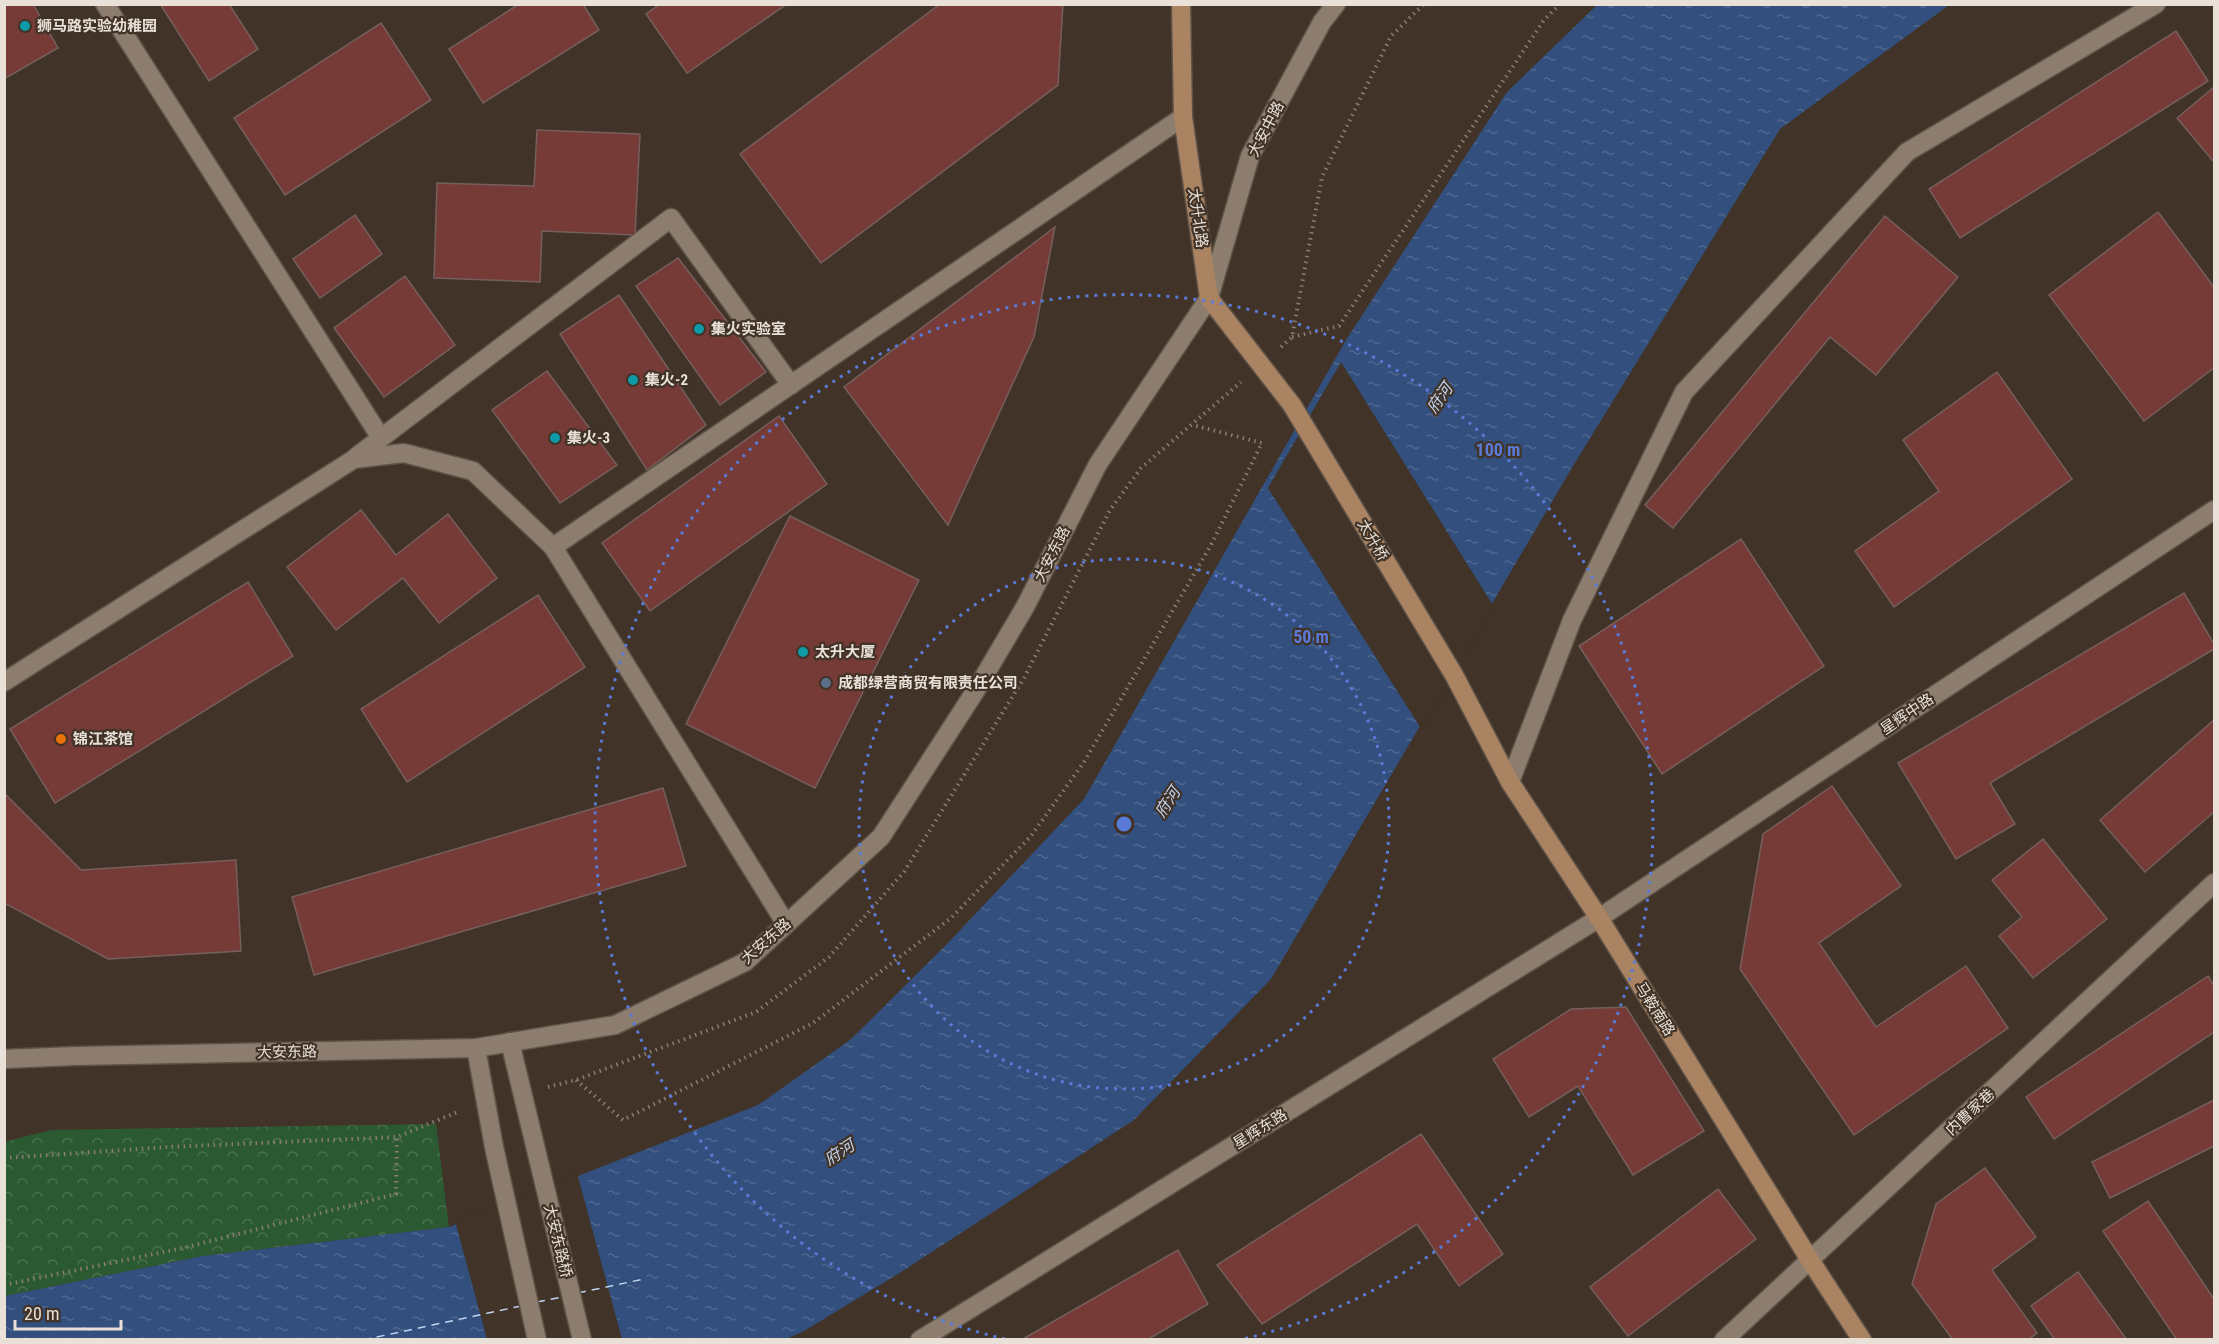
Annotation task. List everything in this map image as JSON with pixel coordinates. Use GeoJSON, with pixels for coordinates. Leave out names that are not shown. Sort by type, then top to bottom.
{"type":"FeatureCollection","features":[{"type":"Feature","properties":{"kind":"main road","name":"太升北路"},"geometry":{"type":"LineString","coordinates":[[1181,4],[1183,117],[1209,298],[1292,405]]}},
{"type":"Feature","properties":{"kind":"main road","name":"太升桥"},"geometry":{"type":"LineString","coordinates":[[1292,405],[1454,675]]}},
{"type":"Feature","properties":{"kind":"main road","name":"马鞍南路"},"geometry":{"type":"LineString","coordinates":[[1454,675],[1510,782],[1599,918],[1810,1260],[1862,1340]]}},
{"type":"Feature","properties":{"kind":"street"},"geometry":{"type":"LineString","coordinates":[[105,4],[381,438]]}},
{"type":"Feature","properties":{"kind":"street","name":"大安中路"},"geometry":{"type":"LineString","coordinates":[[1209,298],[1250,156],[1322,22],[1336,4]]}},
{"type":"Feature","properties":{"kind":"street"},"geometry":{"type":"LineString","coordinates":[[1510,782],[1572,620],[1684,392],[1907,152],[2156,4]]}},
{"type":"Feature","properties":{"kind":"street"},"geometry":{"type":"LineString","coordinates":[[553,547],[1183,117]]}},
{"type":"Feature","properties":{"kind":"street"},"geometry":{"type":"LineString","coordinates":[[4,682],[354,459],[671,218],[790,385]]}},
{"type":"Feature","properties":{"kind":"street","name":"大安东路"},"geometry":{"type":"LineString","coordinates":[[4,1059],[476,1048],[615,1025],[745,962],[882,837],[982,681],[1025,607],[1098,464],[1209,298]]}},
{"type":"Feature","properties":{"kind":"street"},"geometry":{"type":"LineString","coordinates":[[354,459],[404,453],[473,471],[553,547],[786,924]]}},
{"type":"Feature","properties":{"kind":"street","name":"星辉中路"},"geometry":{"type":"LineString","coordinates":[[1599,918],[2214,510]]}},
{"type":"Feature","properties":{"kind":"street","name":"内曹家巷"},"geometry":{"type":"LineString","coordinates":[[1724,1340],[2214,883]]}},
{"type":"Feature","properties":{"kind":"street","name":"星辉东路"},"geometry":{"type":"LineString","coordinates":[[920,1340],[1599,918]]}},
{"type":"Feature","properties":{"kind":"street","name":"大安东路桥"},"geometry":{"type":"LineString","coordinates":[[510,1042],[582,1340]]}},
{"type":"Feature","properties":{"kind":"street"},"geometry":{"type":"LineString","coordinates":[[476,1048],[484,1101],[537,1340]]}},
{"type":"Feature","properties":{"kind":"path"},"geometry":{"type":"LineString","coordinates":[[1292,337],[1322,177],[1391,36],[1424,4]]}},
{"type":"Feature","properties":{"kind":"path"},"geometry":{"type":"LineString","coordinates":[[522,1093],[576,1080],[756,1012],[829,957],[904,872],[1024,678],[1110,510],[1141,468],[1292,337],[1339,326],[1537,30],[1560,4]]}},
{"type":"Feature","properties":{"kind":"path"},"geometry":{"type":"LineString","coordinates":[[576,1080],[623,1120],[813,1023],[951,918],[1031,837],[1090,752],[1211,545],[1262,443],[1192,424]]}},
{"type":"Feature","properties":{"kind":"path"},"geometry":{"type":"LineString","coordinates":[[4,1158],[169,1147],[397,1137],[484,1101]]}},
{"type":"Feature","properties":{"kind":"path"},"geometry":{"type":"LineString","coordinates":[[4,1285],[183,1248],[396,1194],[397,1137]]}},
{"type":"Feature","properties":{"kind":"green space"},"geometry":{"type":"Polygon","coordinates":[[[436,1124],[449,1227],[203,1256],[5,1296],[4,1142],[51,1130],[436,1124]]]}},
{"type":"Feature","properties":{"kind":"water","name":"府河"},"geometry":{"type":"Polygon","coordinates":[[[1597,5],[1949,5],[1780,129],[1573,466],[1271,979],[1134,1120],[898,1274],[804,1331],[786,1339],[5,1340],[5,1296],[203,1256],[449,1227],[758,1105],[850,1040],[946,945],[1084,799],[1346,340],[1507,92],[1597,5]]]}},
{"type":"Feature","properties":{"kind":"pier"},"geometry":{"type":"Polygon","coordinates":[[[1341,362],[1494,607],[1422,730],[1268,488],[1341,362]]]}},
{"type":"Feature","properties":{"kind":"pier"},"geometry":{"type":"Polygon","coordinates":[[[577,1173],[622,1339],[487,1339],[455,1221],[577,1173]]]}},
{"type":"Feature","properties":{"kind":"building","name":"狮马路实验幼稚园"},"geometry":{"type":"Polygon","coordinates":[[[4,4],[33,4],[58,48],[4,79],[4,4]]]}},
{"type":"Feature","properties":{"kind":"building"},"geometry":{"type":"Polygon","coordinates":[[[160,4],[229,4],[258,49],[209,81],[160,4]]]}},
{"type":"Feature","properties":{"kind":"building"},"geometry":{"type":"Polygon","coordinates":[[[519,4],[583,4],[599,30],[483,103],[449,49],[519,4]]]}},
{"type":"Feature","properties":{"kind":"building"},"geometry":{"type":"Polygon","coordinates":[[[660,4],[787,4],[687,73],[646,14],[660,4]]]}},
{"type":"Feature","properties":{"kind":"building"},"geometry":{"type":"Polygon","coordinates":[[[940,4],[1063,4],[1058,85],[821,263],[740,154],[940,4]]]}},
{"type":"Feature","properties":{"kind":"building"},"geometry":{"type":"Polygon","coordinates":[[[381,23],[431,100],[285,195],[234,118],[381,23]]]}},
{"type":"Feature","properties":{"kind":"building"},"geometry":{"type":"Polygon","coordinates":[[[2176,31],[2208,81],[1960,238],[1929,189],[2176,31]]]}},
{"type":"Feature","properties":{"kind":"building"},"geometry":{"type":"Polygon","coordinates":[[[2214,87],[2214,160],[2213,161],[2177,118],[2214,87]]]}},
{"type":"Feature","properties":{"kind":"building"},"geometry":{"type":"Polygon","coordinates":[[[537,130],[640,134],[635,235],[542,231],[540,282],[434,278],[437,183],[534,186],[537,130]]]}},
{"type":"Feature","properties":{"kind":"building"},"geometry":{"type":"Polygon","coordinates":[[[2158,212],[2214,287],[2214,368],[2144,421],[2049,295],[2158,212]]]}},
{"type":"Feature","properties":{"kind":"building"},"geometry":{"type":"Polygon","coordinates":[[[355,215],[382,254],[320,298],[293,259],[355,215]]]}},
{"type":"Feature","properties":{"kind":"building"},"geometry":{"type":"Polygon","coordinates":[[[1885,216],[1958,277],[1876,375],[1830,337],[1673,528],[1645,505],[1885,216]]]}},
{"type":"Feature","properties":{"kind":"building"},"geometry":{"type":"Polygon","coordinates":[[[1055,227],[1034,337],[948,525],[844,387],[1055,227]]]}},
{"type":"Feature","properties":{"kind":"building","name":"集火实验室"},"geometry":{"type":"Polygon","coordinates":[[[678,258],[766,372],[720,405],[636,286],[678,258]]]}},
{"type":"Feature","properties":{"kind":"building"},"geometry":{"type":"Polygon","coordinates":[[[405,276],[455,345],[384,397],[334,328],[405,276]]]}},
{"type":"Feature","properties":{"kind":"building","name":"集火-2"},"geometry":{"type":"Polygon","coordinates":[[[619,295],[706,425],[647,470],[560,334],[619,295]]]}},
{"type":"Feature","properties":{"kind":"building","name":"集火-3"},"geometry":{"type":"Polygon","coordinates":[[[547,371],[617,465],[560,503],[492,410],[547,371]]]}},
{"type":"Feature","properties":{"kind":"building"},"geometry":{"type":"Polygon","coordinates":[[[1997,372],[2072,479],[1894,607],[1855,551],[1939,491],[1903,440],[1997,372]]]}},
{"type":"Feature","properties":{"kind":"building"},"geometry":{"type":"Polygon","coordinates":[[[779,416],[827,484],[650,611],[602,543],[779,416]]]}},
{"type":"Feature","properties":{"kind":"building"},"geometry":{"type":"Polygon","coordinates":[[[361,510],[396,555],[448,514],[497,578],[439,623],[403,578],[336,630],[287,567],[361,510]]]}},
{"type":"Feature","properties":{"kind":"building","name":"太升大厦"},"geometry":{"type":"Polygon","coordinates":[[[790,516],[919,580],[815,788],[686,724],[790,516]]]}},
{"type":"Feature","properties":{"kind":"building"},"geometry":{"type":"Polygon","coordinates":[[[1741,539],[1824,666],[1662,774],[1579,646],[1741,539]]]}},
{"type":"Feature","properties":{"kind":"building"},"geometry":{"type":"Polygon","coordinates":[[[248,582],[293,656],[55,803],[10,729],[248,582]]]}},
{"type":"Feature","properties":{"kind":"building"},"geometry":{"type":"Polygon","coordinates":[[[2184,593],[2214,644],[2214,649],[1990,783],[2015,824],[1956,859],[1898,763],[2184,593]]]}},
{"type":"Feature","properties":{"kind":"building"},"geometry":{"type":"Polygon","coordinates":[[[538,595],[585,667],[407,782],[361,709],[538,595]]]}},
{"type":"Feature","properties":{"kind":"building"},"geometry":{"type":"Polygon","coordinates":[[[2214,720],[2214,812],[2145,872],[2100,820],[2214,720]]]}},
{"type":"Feature","properties":{"kind":"building"},"geometry":{"type":"Polygon","coordinates":[[[1832,786],[1901,886],[1819,943],[1876,1027],[1966,966],[2008,1028],[1854,1135],[1740,969],[1763,834],[1832,786]]]}},
{"type":"Feature","properties":{"kind":"building"},"geometry":{"type":"Polygon","coordinates":[[[663,788],[686,866],[314,975],[292,897],[663,788]]]}},
{"type":"Feature","properties":{"kind":"building"},"geometry":{"type":"Polygon","coordinates":[[[4,793],[81,870],[236,860],[241,951],[108,959],[6,904],[4,902],[4,793]]]}},
{"type":"Feature","properties":{"kind":"building"},"geometry":{"type":"Polygon","coordinates":[[[2043,839],[2107,919],[2033,978],[1999,936],[2022,917],[1992,880],[2043,839]]]}},
{"type":"Feature","properties":{"kind":"building"},"geometry":{"type":"Polygon","coordinates":[[[2208,976],[2214,986],[2214,1032],[2054,1139],[2026,1097],[2208,976]]]}},
{"type":"Feature","properties":{"kind":"building"},"geometry":{"type":"Polygon","coordinates":[[[1626,1007],[1704,1131],[1633,1175],[1578,1086],[1529,1117],[1493,1059],[1571,1009],[1626,1007]]]}},
{"type":"Feature","properties":{"kind":"building"},"geometry":{"type":"Polygon","coordinates":[[[2214,1100],[2214,1146],[2110,1198],[2092,1162],[2214,1100]]]}},
{"type":"Feature","properties":{"kind":"building"},"geometry":{"type":"Polygon","coordinates":[[[1421,1134],[1503,1254],[1459,1286],[1417,1224],[1262,1324],[1217,1265],[1421,1134]]]}},
{"type":"Feature","properties":{"kind":"building"},"geometry":{"type":"Polygon","coordinates":[[[1985,1168],[2036,1237],[1992,1270],[2037,1333],[2028,1340],[1953,1340],[1912,1284],[1936,1204],[1985,1168]]]}},
{"type":"Feature","properties":{"kind":"building"},"geometry":{"type":"Polygon","coordinates":[[[1718,1189],[1756,1239],[1628,1336],[1590,1287],[1718,1189]]]}},
{"type":"Feature","properties":{"kind":"building"},"geometry":{"type":"Polygon","coordinates":[[[2148,1201],[2214,1299],[2214,1340],[2177,1340],[2103,1231],[2148,1201]]]}},
{"type":"Feature","properties":{"kind":"building"},"geometry":{"type":"Polygon","coordinates":[[[1178,1250],[1208,1304],[1147,1340],[1021,1340],[1178,1250]]]}},
{"type":"Feature","properties":{"kind":"building"},"geometry":{"type":"Polygon","coordinates":[[[2078,1272],[2127,1340],[2055,1340],[2031,1306],[2078,1272]]]}},
{"type":"Feature","properties":{"kind":"ferry route"},"geometry":{"type":"LineString","coordinates":[[578,1293],[644,1279]]}},
{"type":"Feature","properties":{"kind":"ferry route"},"geometry":{"type":"LineString","coordinates":[[537,1302],[562,1297]]}},
{"type":"Feature","properties":{"kind":"ferry route"},"geometry":{"type":"LineString","coordinates":[[363,1340],[521,1306]]}},
{"type":"Feature","properties":{"kind":"place","name":"狮马路实验幼稚园"},"geometry":{"type":"Point","coordinates":[25,26]}},
{"type":"Feature","properties":{"kind":"place","name":"集火实验室"},"geometry":{"type":"Point","coordinates":[699,329]}},
{"type":"Feature","properties":{"kind":"place","name":"集火-2"},"geometry":{"type":"Point","coordinates":[633,380]}},
{"type":"Feature","properties":{"kind":"place","name":"集火-3"},"geometry":{"type":"Point","coordinates":[555,438]}},
{"type":"Feature","properties":{"kind":"place","name":"太升大厦"},"geometry":{"type":"Point","coordinates":[803,652]}},
{"type":"Feature","properties":{"kind":"place","name":"成都绿营商贸有限责任公司"},"geometry":{"type":"Point","coordinates":[826,683]}},
{"type":"Feature","properties":{"kind":"place","name":"锦江茶馆"},"geometry":{"type":"Point","coordinates":[61,739]}}]}
